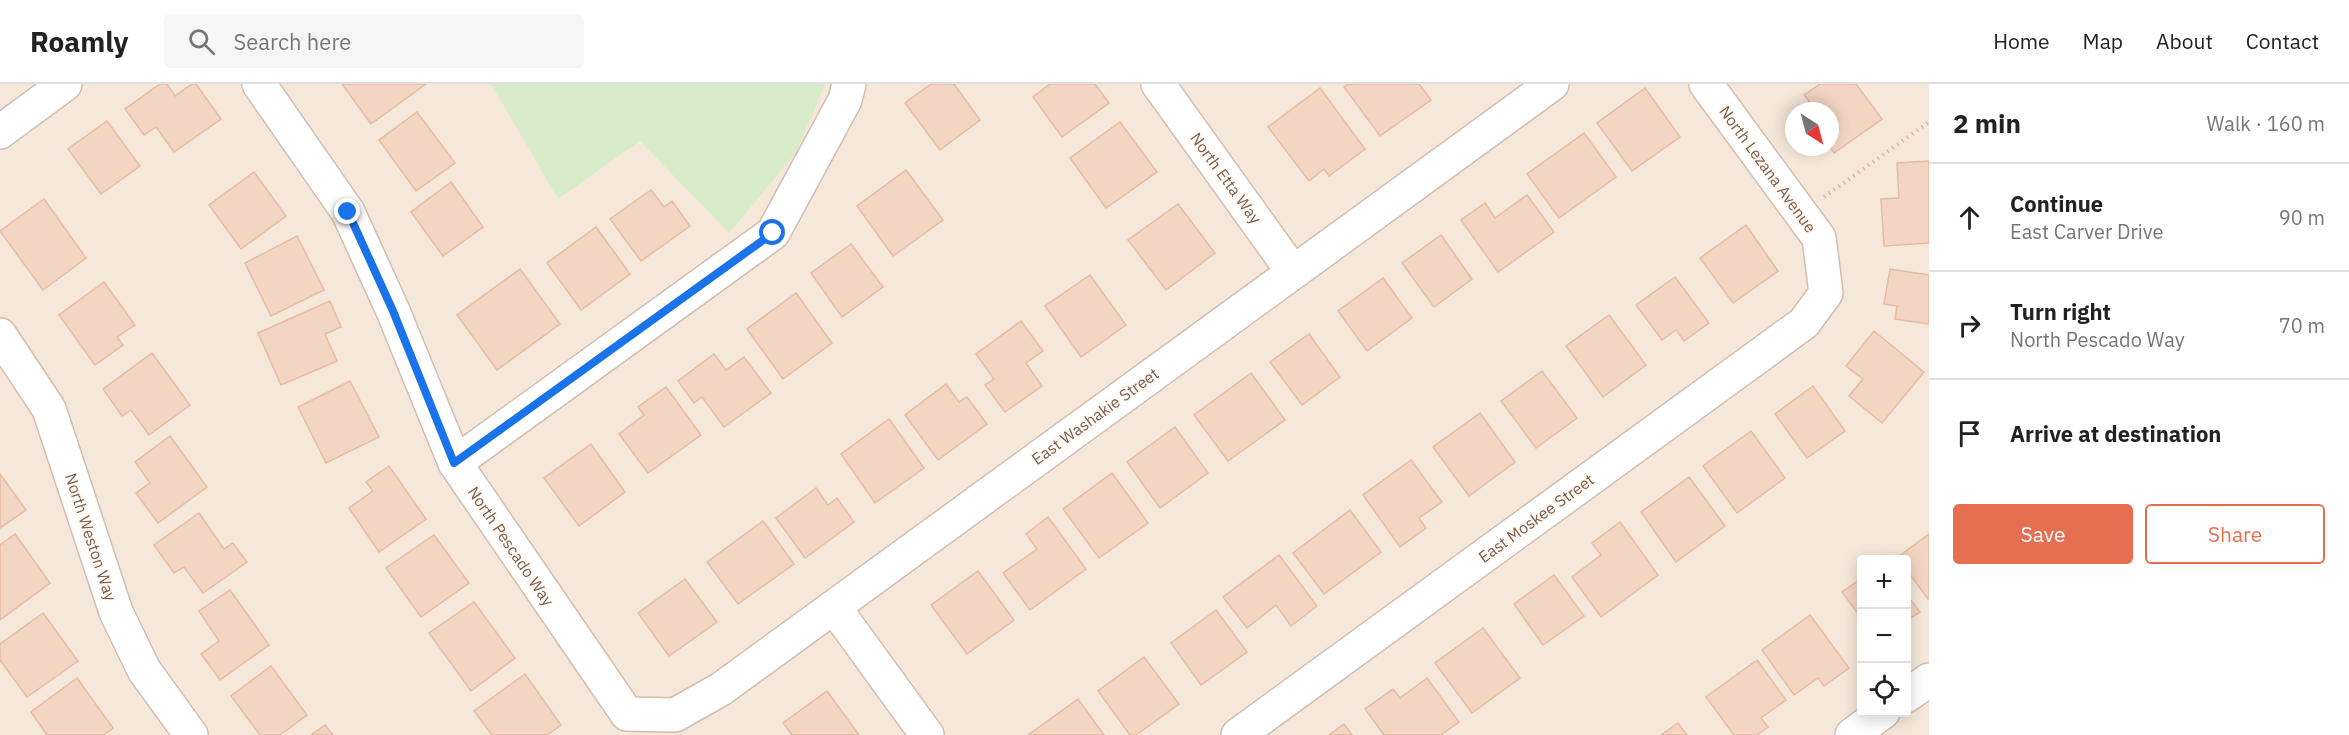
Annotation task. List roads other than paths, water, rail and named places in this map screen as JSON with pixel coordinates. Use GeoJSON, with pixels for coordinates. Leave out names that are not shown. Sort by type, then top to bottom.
{"type":"FeatureCollection","features":[{"type":"Feature","properties":{"kind":"street"},"geometry":{"type":"LineString","coordinates":[[0,132],[65,84]]}},
{"type":"Feature","properties":{"kind":"street","name":"North Pescado Way"},"geometry":{"type":"LineString","coordinates":[[259,84],[348,212],[393,311],[454,463],[627,714]]}},
{"type":"Feature","properties":{"kind":"street"},"geometry":{"type":"LineString","coordinates":[[454,463],[773,233],[845,100],[849,84]]}},
{"type":"Feature","properties":{"kind":"street","name":"North Etta Way"},"geometry":{"type":"LineString","coordinates":[[1158,84],[1293,272]]}},
{"type":"Feature","properties":{"kind":"street","name":"East Washakie Street"},"geometry":{"type":"LineString","coordinates":[[627,714],[675,715],[721,688],[1552,84]]}},
{"type":"Feature","properties":{"kind":"street","name":"North Lezana Avenue"},"geometry":{"type":"LineString","coordinates":[[1706,84],[1819,238],[1826,293]]}},
{"type":"Feature","properties":{"kind":"street","name":"East Moskee Street"},"geometry":{"type":"LineString","coordinates":[[1238,735],[1804,323],[1826,293]]}},
{"type":"Feature","properties":{"kind":"street","name":"North Weston Way"},"geometry":{"type":"LineString","coordinates":[[0,335],[49,409],[116,612],[144,670],[190,735]]}},
{"type":"Feature","properties":{"kind":"street"},"geometry":{"type":"LineString","coordinates":[[834,606],[927,735]]}},
{"type":"Feature","properties":{"kind":"street"},"geometry":{"type":"LineString","coordinates":[[1911,693],[1929,680]]}},
{"type":"Feature","properties":{"kind":"street"},"geometry":{"type":"LineString","coordinates":[[1852,735],[1876,717]]}}]}
